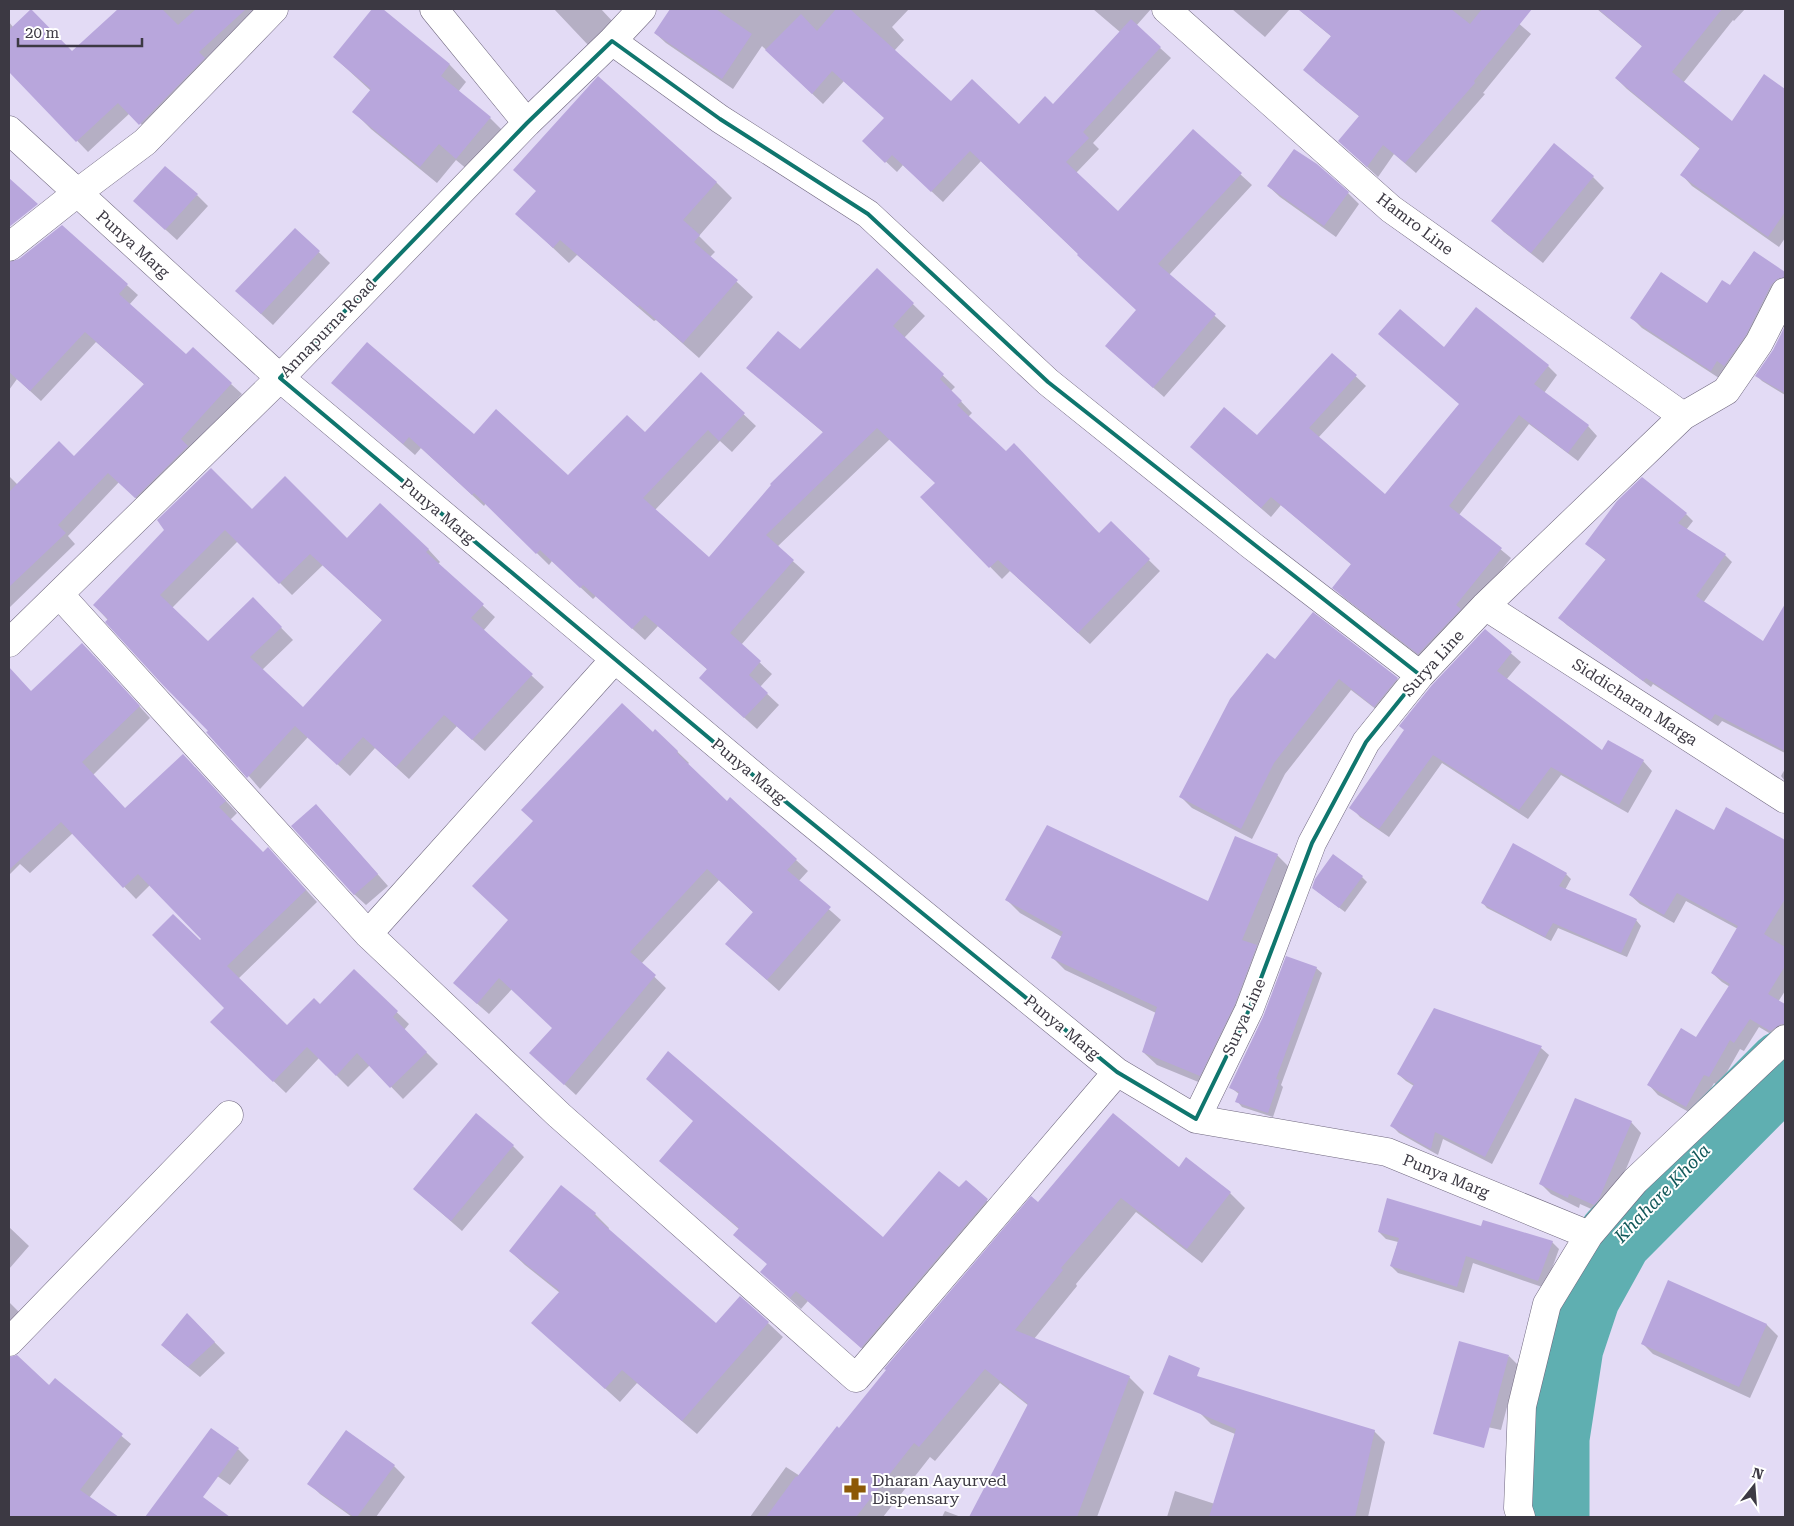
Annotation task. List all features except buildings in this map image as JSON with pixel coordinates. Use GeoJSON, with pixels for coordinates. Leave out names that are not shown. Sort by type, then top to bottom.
{"type":"FeatureCollection","features":[{"type":"Feature","properties":{"kind":"street"},"geometry":{"type":"LineString","coordinates":[[9,247],[145,142],[274,9]]}},
{"type":"Feature","properties":{"kind":"street"},"geometry":{"type":"LineString","coordinates":[[434,9],[527,123]]}},
{"type":"Feature","properties":{"kind":"street","name":"Annapurna Road"},"geometry":{"type":"LineString","coordinates":[[9,642],[280,378],[527,123],[612,41],[642,9]]}},
{"type":"Feature","properties":{"kind":"street","name":"Hamro Line"},"geometry":{"type":"LineString","coordinates":[[1166,9],[1391,209],[1683,416]]}},
{"type":"Feature","properties":{"kind":"street"},"geometry":{"type":"LineString","coordinates":[[612,41],[720,119],[868,214],[1048,382],[1252,545],[1420,675]]}},
{"type":"Feature","properties":{"kind":"street","name":"Punya Marg"},"geometry":{"type":"LineString","coordinates":[[9,130],[280,378],[614,660],[1117,1072],[1196,1119],[1387,1152],[1589,1235]]}},
{"type":"Feature","properties":{"kind":"street","name":"Surya Line"},"geometry":{"type":"LineString","coordinates":[[1196,1119],[1249,1010],[1312,843],[1366,742],[1420,675],[1485,606],[1683,416],[1726,391],[1759,343],[1785,292]]}},
{"type":"Feature","properties":{"kind":"street"},"geometry":{"type":"LineString","coordinates":[[59,594],[368,934],[559,1115],[856,1378],[1117,1072]]}},
{"type":"Feature","properties":{"kind":"street","name":"Siddicharan Marga"},"geometry":{"type":"LineString","coordinates":[[1485,606],[1785,799]]}},
{"type":"Feature","properties":{"kind":"street"},"geometry":{"type":"LineString","coordinates":[[368,934],[614,660]]}},
{"type":"Feature","properties":{"kind":"street"},"geometry":{"type":"LineString","coordinates":[[1521,1517],[1518,1508],[1522,1406],[1547,1304],[1589,1235],[1636,1181],[1785,1039]]}},
{"type":"Feature","properties":{"kind":"street"},"geometry":{"type":"LineString","coordinates":[[9,1342],[229,1115]]}},
{"type":"Feature","properties":{"kind":"highlighted area"},"geometry":{"type":"Polygon","coordinates":[[[612,41],[720,119],[868,214],[1048,382],[1420,675],[1366,742],[1312,843],[1249,1010],[1196,1119],[1117,1072],[759,780],[280,378],[527,123],[612,41]]]}},
{"type":"Feature","properties":{"kind":"waterway","name":"Khahare Khola"},"geometry":{"type":"LineString","coordinates":[[1552,1517],[1552,1438],[1566,1347],[1583,1296],[1615,1238],[1785,1067]]}},
{"type":"Feature","properties":{"kind":"place","name":"Dharan Aayurved Dispensary"},"geometry":{"type":"Point","coordinates":[855,1489]}}]}
